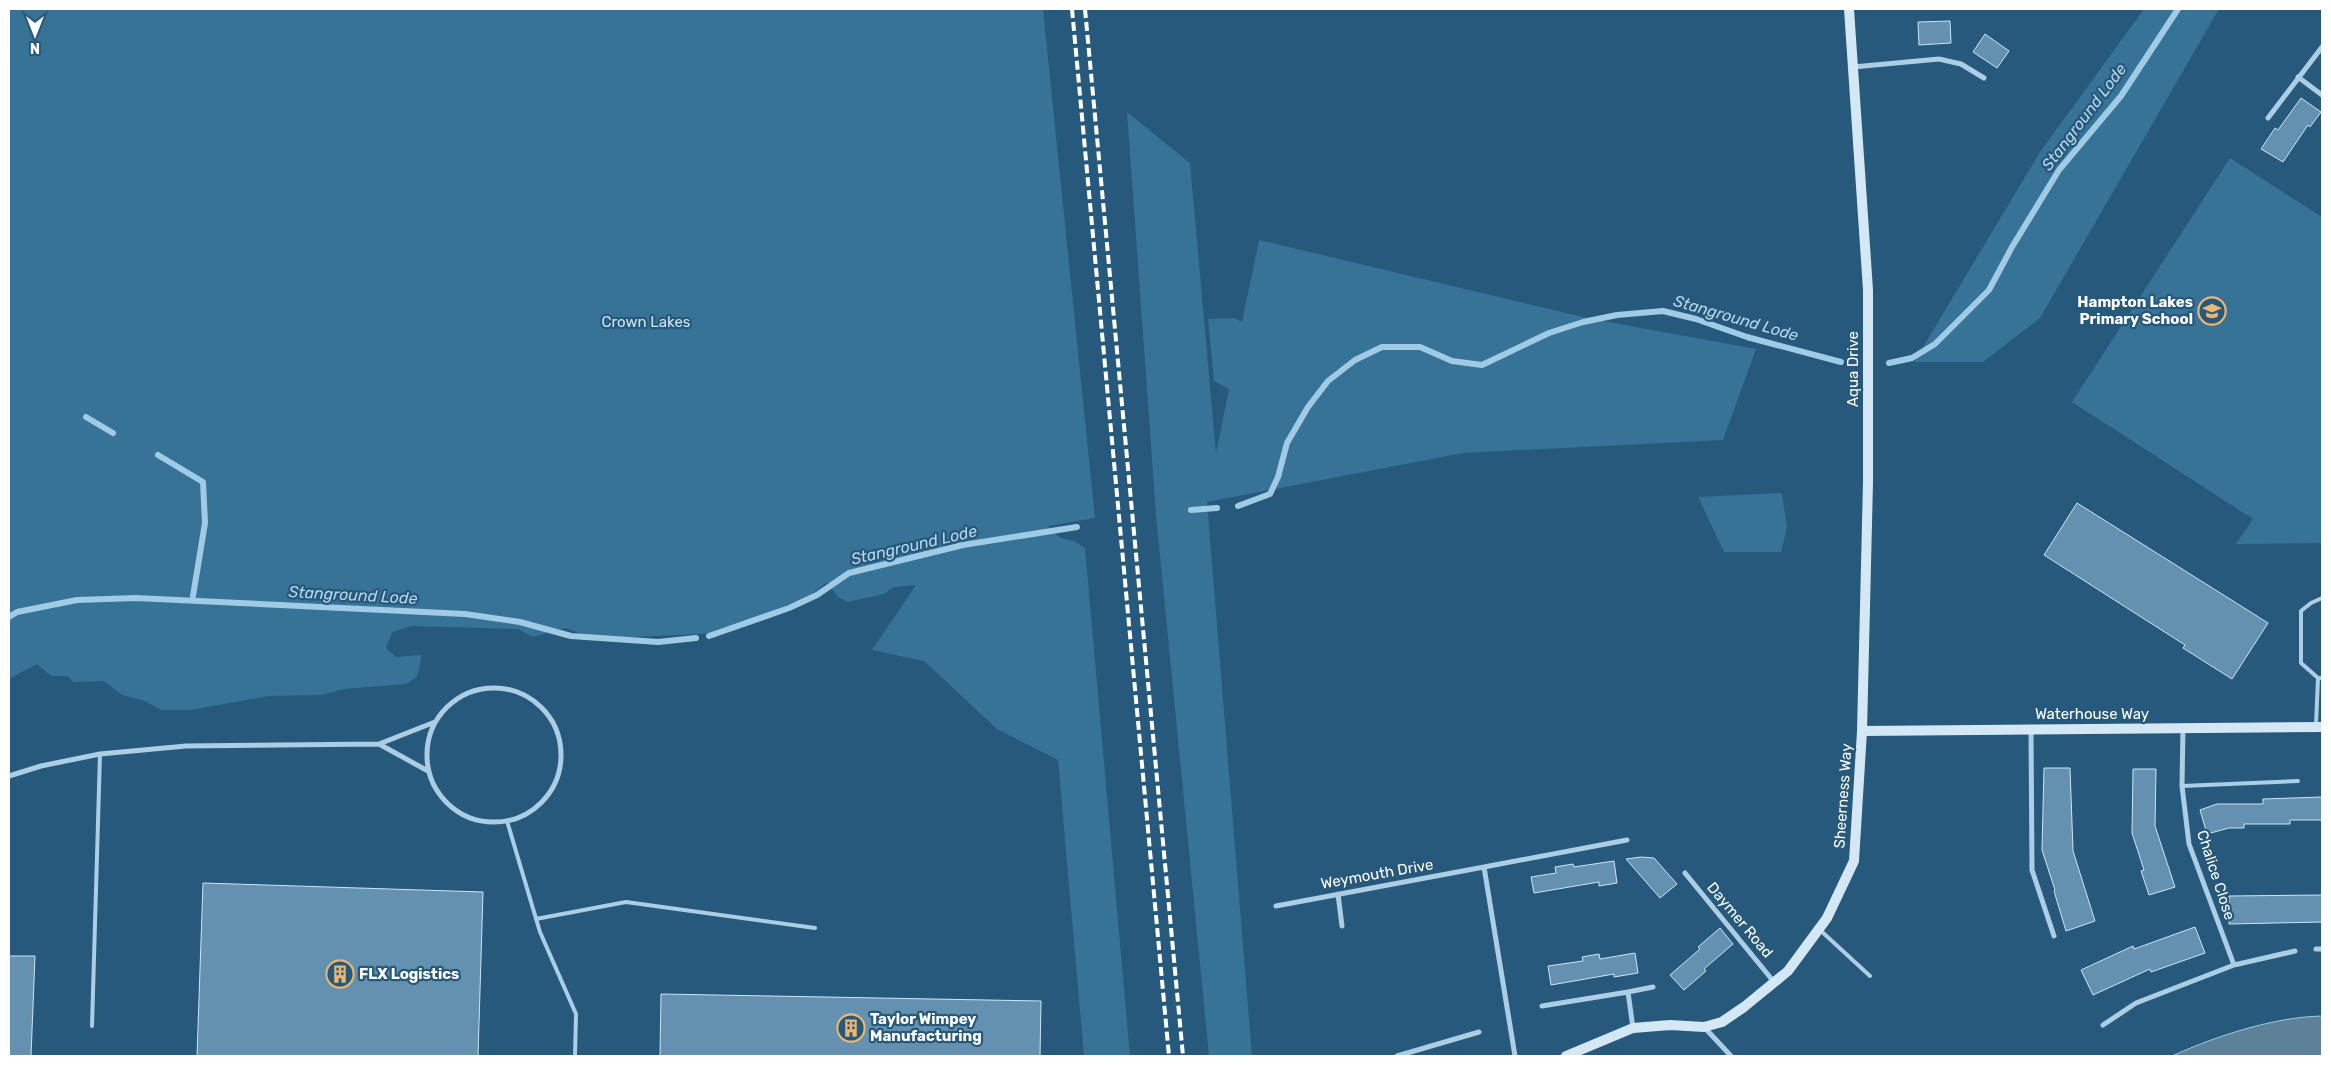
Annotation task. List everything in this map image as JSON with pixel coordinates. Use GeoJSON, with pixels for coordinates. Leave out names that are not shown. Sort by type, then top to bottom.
{"type":"FeatureCollection","features":[{"type":"Feature","properties":{"kind":"street","name":"Aqua Drive"},"geometry":{"type":"LineString","coordinates":[[1849,9],[1868,290],[1868,482],[1862,731]]}},
{"type":"Feature","properties":{"kind":"street"},"geometry":{"type":"LineString","coordinates":[[2268,118],[2322,47]]}},
{"type":"Feature","properties":{"kind":"street"},"geometry":{"type":"LineString","coordinates":[[1852,67],[1939,59],[1961,64],[1984,78]]}},
{"type":"Feature","properties":{"kind":"street"},"geometry":{"type":"LineString","coordinates":[[2298,77],[2322,95]]}},
{"type":"Feature","properties":{"kind":"street"},"geometry":{"type":"LineString","coordinates":[[9,776],[41,766],[100,754],[186,746],[379,744],[434,722],[458,697],[490,687],[523,693],[549,715],[562,746],[557,780],[537,807],[507,821],[473,819],[444,801],[428,771],[426,746],[434,722]]}},
{"type":"Feature","properties":{"kind":"street","name":"Waterhouse Way"},"geometry":{"type":"LineString","coordinates":[[1862,731],[2319,727]]}},
{"type":"Feature","properties":{"kind":"street","name":"Chalice Close"},"geometry":{"type":"LineString","coordinates":[[2183,728],[2182,786],[2189,844],[2234,965]]}},
{"type":"Feature","properties":{"kind":"street"},"geometry":{"type":"LineString","coordinates":[[2031,729],[2032,870],[2054,936]]}},
{"type":"Feature","properties":{"kind":"street","name":"Sheerness Way"},"geometry":{"type":"LineString","coordinates":[[1566,1056],[1588,1052],[1633,1028],[1670,1025],[1704,1027],[1722,1022],[1744,1007],[1788,971],[1827,918],[1854,861],[1862,731]]}},
{"type":"Feature","properties":{"kind":"street"},"geometry":{"type":"LineString","coordinates":[[379,744],[428,771]]}},
{"type":"Feature","properties":{"kind":"street","name":"Weymouth Drive"},"geometry":{"type":"LineString","coordinates":[[1276,906],[1627,840]]}},
{"type":"Feature","properties":{"kind":"street"},"geometry":{"type":"LineString","coordinates":[[1484,867],[1515,1056]]}},
{"type":"Feature","properties":{"kind":"street","name":"Daymer Road"},"geometry":{"type":"LineString","coordinates":[[1685,873],[1775,982]]}},
{"type":"Feature","properties":{"kind":"street"},"geometry":{"type":"LineString","coordinates":[[1338,894],[1342,926]]}},
{"type":"Feature","properties":{"kind":"street"},"geometry":{"type":"LineString","coordinates":[[2316,949],[2322,949]]}},
{"type":"Feature","properties":{"kind":"street"},"geometry":{"type":"LineString","coordinates":[[2103,1025],[2136,1003],[2234,965],[2295,951]]}},
{"type":"Feature","properties":{"kind":"street"},"geometry":{"type":"LineString","coordinates":[[1542,1006],[1653,987]]}},
{"type":"Feature","properties":{"kind":"street"},"geometry":{"type":"LineString","coordinates":[[1628,992],[1633,1028]]}},
{"type":"Feature","properties":{"kind":"street"},"geometry":{"type":"LineString","coordinates":[[1704,1027],[1731,1056]]}},
{"type":"Feature","properties":{"kind":"street"},"geometry":{"type":"LineString","coordinates":[[1397,1056],[1479,1032]]}},
{"type":"Feature","properties":{"kind":"lane"},"geometry":{"type":"LineString","coordinates":[[2319,727],[2320,678],[2301,663],[2301,611],[2310,603],[2322,598]]}},
{"type":"Feature","properties":{"kind":"lane"},"geometry":{"type":"LineString","coordinates":[[92,1026],[100,754]]}},
{"type":"Feature","properties":{"kind":"lane"},"geometry":{"type":"LineString","coordinates":[[2182,786],[2298,781]]}},
{"type":"Feature","properties":{"kind":"lane"},"geometry":{"type":"LineString","coordinates":[[507,821],[536,919],[576,1014],[575,1056]]}},
{"type":"Feature","properties":{"kind":"lane"},"geometry":{"type":"LineString","coordinates":[[536,919],[626,902],[815,928]]}},
{"type":"Feature","properties":{"kind":"lane"},"geometry":{"type":"LineString","coordinates":[[1819,929],[1870,976]]}},
{"type":"Feature","properties":{"kind":"green space","name":"Crown Lakes"},"geometry":{"type":"Polygon","coordinates":[[[9,9],[1043,9],[1095,518],[1048,526],[1060,538],[1074,541],[1085,548],[1130,1056],[1084,1056],[1058,760],[997,729],[924,661],[872,650],[916,585],[894,587],[884,594],[847,602],[838,597],[827,582],[811,595],[719,633],[594,639],[566,628],[533,637],[518,629],[411,626],[392,632],[386,648],[396,657],[422,655],[417,677],[406,684],[344,689],[322,695],[269,696],[191,710],[161,710],[145,701],[122,695],[104,681],[73,682],[68,676],[51,676],[37,664],[9,679],[9,9]]]}},
{"type":"Feature","properties":{"kind":"green space"},"geometry":{"type":"Polygon","coordinates":[[[2144,9],[2219,9],[2040,318],[1983,362],[1914,362],[2040,152],[2144,9]]]}},
{"type":"Feature","properties":{"kind":"green space"},"geometry":{"type":"Polygon","coordinates":[[[1127,112],[1190,163],[1216,453],[1229,389],[1214,381],[1208,319],[1235,318],[1242,322],[1259,240],[1587,318],[1756,349],[1723,440],[1463,453],[1207,502],[1252,1056],[1209,1056],[1156,515],[1127,112]]]}},
{"type":"Feature","properties":{"kind":"green space"},"geometry":{"type":"Polygon","coordinates":[[[2230,158],[2322,217],[2322,543],[2236,544],[2253,519],[2072,402],[2230,158]]]}},
{"type":"Feature","properties":{"kind":"green space"},"geometry":{"type":"Polygon","coordinates":[[[1782,493],[1787,528],[1781,552],[1724,552],[1698,497],[1782,493]]]}},
{"type":"Feature","properties":{"kind":"shaded area"},"geometry":{"type":"Polygon","coordinates":[[[2322,1016],[2322,1056],[2172,1056],[2207,1041],[2246,1029],[2284,1020],[2322,1016]]]}},
{"type":"Feature","properties":{"kind":"building"},"geometry":{"type":"Polygon","coordinates":[[[1950,21],[1951,43],[1919,45],[1918,22],[1950,21]]]}},
{"type":"Feature","properties":{"kind":"building"},"geometry":{"type":"Polygon","coordinates":[[[1985,34],[2009,51],[1997,68],[1973,52],[1985,34]]]}},
{"type":"Feature","properties":{"kind":"building"},"geometry":{"type":"Polygon","coordinates":[[[2301,98],[2321,112],[2310,127],[2308,125],[2283,162],[2261,149],[2275,128],[2278,130],[2301,98]]]}},
{"type":"Feature","properties":{"kind":"building"},"geometry":{"type":"Polygon","coordinates":[[[2077,503],[2268,623],[2232,679],[2183,648],[2185,645],[2044,555],[2077,503]]]}},
{"type":"Feature","properties":{"kind":"building"},"geometry":{"type":"Polygon","coordinates":[[[2044,768],[2070,768],[2073,851],[2095,921],[2066,931],[2042,850],[2044,768]]]}},
{"type":"Feature","properties":{"kind":"building"},"geometry":{"type":"Polygon","coordinates":[[[2133,769],[2156,769],[2155,826],[2175,887],[2149,895],[2141,871],[2144,870],[2132,833],[2133,769]]]}},
{"type":"Feature","properties":{"kind":"building"},"geometry":{"type":"Polygon","coordinates":[[[2322,797],[2322,820],[2290,820],[2290,824],[2244,824],[2244,828],[2229,828],[2207,834],[2200,810],[2217,804],[2263,804],[2263,799],[2322,797]]]}},
{"type":"Feature","properties":{"kind":"building"},"geometry":{"type":"Polygon","coordinates":[[[1654,858],[1677,884],[1660,898],[1626,859],[1654,858]]]}},
{"type":"Feature","properties":{"kind":"building"},"geometry":{"type":"Polygon","coordinates":[[[1614,861],[1617,883],[1599,886],[1599,882],[1534,893],[1531,877],[1556,873],[1555,867],[1573,864],[1574,867],[1614,861]]]}},
{"type":"Feature","properties":{"kind":"building","name":"FLX Logistics"},"geometry":{"type":"Polygon","coordinates":[[[203,883],[483,892],[478,1056],[197,1056],[203,883]]]}},
{"type":"Feature","properties":{"kind":"building"},"geometry":{"type":"Polygon","coordinates":[[[2322,895],[2322,922],[2229,924],[2229,896],[2322,895]]]}},
{"type":"Feature","properties":{"kind":"building"},"geometry":{"type":"Polygon","coordinates":[[[2195,927],[2205,953],[2151,972],[2150,969],[2093,995],[2081,970],[2133,946],[2134,949],[2195,927]]]}},
{"type":"Feature","properties":{"kind":"building"},"geometry":{"type":"Polygon","coordinates":[[[1720,928],[1733,944],[1704,969],[1706,971],[1684,990],[1670,975],[1700,949],[1698,947],[1720,928]]]}},
{"type":"Feature","properties":{"kind":"building"},"geometry":{"type":"Polygon","coordinates":[[[1635,953],[1638,973],[1614,977],[1614,974],[1551,985],[1548,966],[1583,961],[1582,957],[1599,954],[1600,959],[1635,953]]]}},
{"type":"Feature","properties":{"kind":"building"},"geometry":{"type":"Polygon","coordinates":[[[9,956],[35,956],[31,1056],[9,1056],[9,956]]]}},
{"type":"Feature","properties":{"kind":"building","name":"Taylor Wimpey Manufacturing"},"geometry":{"type":"Polygon","coordinates":[[[661,994],[1041,1001],[1040,1056],[660,1056],[661,994]]]}},
{"type":"Feature","properties":{"kind":"waterway","name":"Stanground Lode"},"geometry":{"type":"LineString","coordinates":[[1889,363],[1912,358],[1935,344],[1989,290],[2012,247],[2059,170],[2121,96],[2178,9]]}},
{"type":"Feature","properties":{"kind":"waterway","name":"Stanground Lode"},"geometry":{"type":"LineString","coordinates":[[1238,506],[1270,494],[1278,477],[1287,443],[1308,407],[1328,381],[1355,360],[1382,347],[1420,347],[1452,361],[1482,365],[1549,333],[1583,322],[1617,315],[1663,311],[1696,319],[1747,337],[1841,362]]}},
{"type":"Feature","properties":{"kind":"waterway"},"geometry":{"type":"LineString","coordinates":[[86,417],[113,433]]}},
{"type":"Feature","properties":{"kind":"waterway"},"geometry":{"type":"LineString","coordinates":[[158,455],[203,482],[205,523],[193,596]]}},
{"type":"Feature","properties":{"kind":"waterway"},"geometry":{"type":"LineString","coordinates":[[1191,510],[1217,508]]}},
{"type":"Feature","properties":{"kind":"waterway","name":"Stanground Lode"},"geometry":{"type":"LineString","coordinates":[[709,636],[789,608],[817,595],[849,573],[963,545],[1077,527]]}},
{"type":"Feature","properties":{"kind":"waterway","name":"Stanground Lode"},"geometry":{"type":"LineString","coordinates":[[9,617],[17,612],[77,600],[136,598],[465,614],[520,622],[571,636],[658,642],[696,638]]}},
{"type":"Feature","properties":{"kind":"railway"},"geometry":{"type":"LineString","coordinates":[[1072,9],[1169,1056]]}},
{"type":"Feature","properties":{"kind":"railway"},"geometry":{"type":"LineString","coordinates":[[1085,9],[1183,1056]]}},
{"type":"Feature","properties":{"kind":"place","name":"Hampton Lakes Primary School"},"geometry":{"type":"Point","coordinates":[2212,311]}},
{"type":"Feature","properties":{"kind":"place","name":"FLX Logistics"},"geometry":{"type":"Point","coordinates":[340,974]}},
{"type":"Feature","properties":{"kind":"place","name":"Taylor Wimpey Manufacturing"},"geometry":{"type":"Point","coordinates":[851,1028]}}]}
